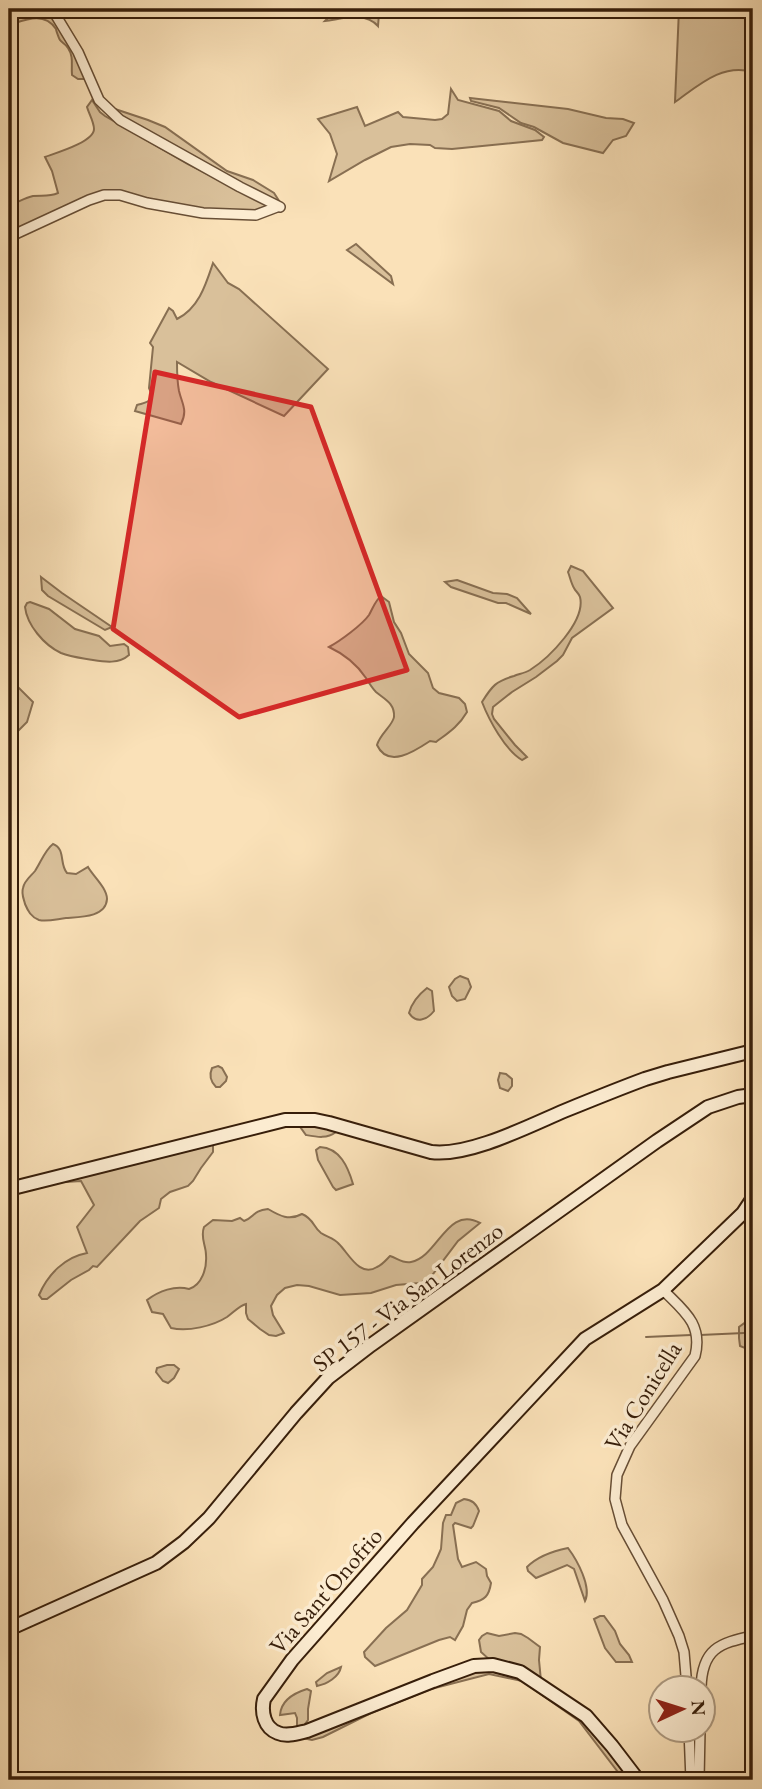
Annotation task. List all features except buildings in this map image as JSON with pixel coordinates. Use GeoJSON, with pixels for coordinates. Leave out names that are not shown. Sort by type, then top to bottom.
{"type":"FeatureCollection","features":[{"type":"Feature","properties":{"kind":"street"},"geometry":{"type":"LineString","coordinates":[[9,237],[104,195],[120,195],[147,203],[203,212],[256,215],[279,207],[120,120],[99,100],[78,52],[52,9]]}},
{"type":"Feature","properties":{"kind":"street"},"geometry":{"type":"LineString","coordinates":[[9,1189],[285,1120],[315,1120],[431,1153],[444,1154],[510,1133],[645,1079],[753,1051]]}},
{"type":"Feature","properties":{"kind":"street","name":"SP 157 - Via San Lorenzo"},"geometry":{"type":"LineString","coordinates":[[9,1629],[156,1563],[184,1542],[209,1518],[328,1378],[708,1107],[753,1095]]}},
{"type":"Feature","properties":{"kind":"street","name":"Via Sant'Onofrio"},"geometry":{"type":"LineString","coordinates":[[638,1780],[612,1746],[576,1707],[520,1672],[493,1665],[474,1666],[291,1735],[273,1730],[262,1714],[262,1707],[264,1699],[292,1660],[450,1483],[585,1339],[663,1290],[743,1213],[753,1198]]}},
{"type":"Feature","properties":{"kind":"street","name":"Via Conicella"},"geometry":{"type":"LineString","coordinates":[[663,1290],[692,1321],[698,1347],[695,1356],[630,1447],[617,1475],[615,1499],[622,1525],[663,1600],[679,1636],[686,1674]]}},
{"type":"Feature","properties":{"kind":"street"},"geometry":{"type":"LineString","coordinates":[[701,1674],[708,1655],[733,1640],[753,1636]]}},
{"type":"Feature","properties":{"kind":"street"},"geometry":{"type":"LineString","coordinates":[[690,1744],[691,1780]]}},
{"type":"Feature","properties":{"kind":"street"},"geometry":{"type":"LineString","coordinates":[[699,1780],[700,1744]]}},
{"type":"Feature","properties":{"kind":"highlighted area"},"geometry":{"type":"Polygon","coordinates":[[[155,372],[311,407],[407,670],[239,717],[113,629],[155,372]]]}},
{"type":"Feature","properties":{"kind":"shaded area"},"geometry":{"type":"Polygon","coordinates":[[[14,9],[48,9],[66,36],[86,79],[78,79],[72,75],[70,51],[51,23],[34,18],[9,25],[9,14],[14,9]]]}},
{"type":"Feature","properties":{"kind":"shaded area"},"geometry":{"type":"Polygon","coordinates":[[[355,9],[379,14],[378,26],[373,21],[360,17],[325,21],[330,16],[355,9]]]}},
{"type":"Feature","properties":{"kind":"shaded area"},"geometry":{"type":"Polygon","coordinates":[[[679,9],[753,9],[753,72],[731,70],[721,73],[675,102],[679,9]]]}},
{"type":"Feature","properties":{"kind":"shaded area"},"geometry":{"type":"Polygon","coordinates":[[[451,89],[458,100],[499,111],[511,121],[535,130],[544,137],[542,140],[452,149],[410,144],[391,147],[329,181],[337,154],[330,134],[318,119],[357,107],[365,126],[398,112],[403,117],[442,119],[448,114],[451,89]]]}},
{"type":"Feature","properties":{"kind":"shaded area"},"geometry":{"type":"Polygon","coordinates":[[[470,98],[568,109],[634,123],[626,136],[613,140],[603,153],[563,143],[521,123],[499,108],[471,101],[470,98]]]}},
{"type":"Feature","properties":{"kind":"shaded area"},"geometry":{"type":"Polygon","coordinates":[[[92,100],[105,116],[188,164],[268,205],[261,211],[245,212],[201,209],[118,193],[9,235],[9,205],[33,196],[58,193],[45,157],[74,146],[92,134],[94,126],[87,107],[92,100]]]}},
{"type":"Feature","properties":{"kind":"shaded area"},"geometry":{"type":"Polygon","coordinates":[[[112,108],[165,127],[227,171],[253,180],[274,193],[281,204],[131,123],[112,108]]]}},
{"type":"Feature","properties":{"kind":"shaded area"},"geometry":{"type":"Polygon","coordinates":[[[356,244],[391,276],[393,284],[347,250],[356,244]]]}},
{"type":"Feature","properties":{"kind":"shaded area"},"geometry":{"type":"Polygon","coordinates":[[[213,263],[228,283],[239,289],[328,369],[284,416],[211,382],[177,362],[178,387],[184,411],[181,424],[135,411],[137,405],[151,399],[149,388],[153,347],[150,343],[169,308],[177,319],[191,309],[204,287],[213,263]]]}},
{"type":"Feature","properties":{"kind":"shaded area"},"geometry":{"type":"Polygon","coordinates":[[[571,566],[583,571],[613,608],[572,638],[557,661],[493,707],[494,719],[527,757],[522,760],[504,742],[482,702],[499,682],[528,671],[538,664],[556,648],[572,627],[580,607],[580,597],[568,572],[571,566]]]}},
{"type":"Feature","properties":{"kind":"shaded area"},"geometry":{"type":"Polygon","coordinates":[[[41,577],[112,627],[105,630],[48,596],[42,590],[41,577]]]}},
{"type":"Feature","properties":{"kind":"shaded area"},"geometry":{"type":"Polygon","coordinates":[[[457,580],[493,593],[517,598],[531,614],[506,603],[498,603],[451,587],[445,582],[457,580]]]}},
{"type":"Feature","properties":{"kind":"shaded area"},"geometry":{"type":"Polygon","coordinates":[[[381,596],[389,602],[394,622],[409,654],[428,673],[433,688],[439,693],[459,698],[465,704],[467,712],[457,725],[436,742],[430,741],[410,753],[395,757],[382,752],[377,745],[393,720],[391,705],[354,663],[329,647],[361,623],[381,596]]]}},
{"type":"Feature","properties":{"kind":"shaded area"},"geometry":{"type":"Polygon","coordinates":[[[30,602],[49,609],[75,629],[99,636],[110,646],[124,644],[128,647],[129,655],[121,660],[107,662],[61,653],[37,634],[26,614],[25,607],[30,602]]]}},
{"type":"Feature","properties":{"kind":"shaded area"},"geometry":{"type":"Polygon","coordinates":[[[9,684],[18,687],[33,702],[27,722],[9,740],[9,684]]]}},
{"type":"Feature","properties":{"kind":"shaded area"},"geometry":{"type":"Polygon","coordinates":[[[53,844],[60,849],[67,873],[76,874],[88,867],[105,891],[107,899],[102,910],[91,915],[49,921],[39,920],[30,914],[22,890],[53,844]]]}},
{"type":"Feature","properties":{"kind":"shaded area"},"geometry":{"type":"Polygon","coordinates":[[[460,976],[468,979],[471,987],[465,999],[457,1001],[449,987],[460,976]]]}},
{"type":"Feature","properties":{"kind":"shaded area"},"geometry":{"type":"Polygon","coordinates":[[[427,988],[432,991],[434,1011],[428,1017],[415,1019],[409,1013],[410,1009],[427,988]]]}},
{"type":"Feature","properties":{"kind":"shaded area"},"geometry":{"type":"Polygon","coordinates":[[[218,1066],[227,1077],[220,1087],[216,1087],[211,1080],[211,1073],[212,1068],[218,1066]]]}},
{"type":"Feature","properties":{"kind":"shaded area"},"geometry":{"type":"Polygon","coordinates":[[[500,1073],[512,1079],[512,1086],[508,1091],[500,1088],[500,1073]]]}},
{"type":"Feature","properties":{"kind":"shaded area"},"geometry":{"type":"Polygon","coordinates":[[[298,1124],[337,1128],[333,1134],[318,1137],[306,1135],[298,1124]]]}},
{"type":"Feature","properties":{"kind":"shaded area"},"geometry":{"type":"Polygon","coordinates":[[[213,1141],[213,1152],[188,1186],[170,1192],[161,1199],[159,1208],[140,1221],[97,1267],[93,1266],[47,1299],[42,1299],[39,1295],[52,1274],[71,1258],[87,1253],[77,1227],[94,1205],[81,1181],[67,1182],[67,1177],[213,1141]]]}},
{"type":"Feature","properties":{"kind":"shaded area"},"geometry":{"type":"Polygon","coordinates":[[[320,1147],[338,1155],[346,1165],[353,1184],[336,1190],[333,1187],[318,1160],[316,1150],[320,1147]]]}},
{"type":"Feature","properties":{"kind":"shaded area"},"geometry":{"type":"Polygon","coordinates":[[[268,1209],[285,1217],[302,1214],[306,1216],[318,1231],[337,1242],[355,1263],[371,1270],[390,1256],[403,1262],[420,1258],[459,1221],[469,1219],[480,1223],[458,1241],[430,1278],[420,1283],[396,1285],[371,1293],[340,1295],[309,1286],[285,1288],[271,1306],[273,1315],[284,1333],[276,1336],[269,1335],[248,1319],[246,1304],[221,1320],[192,1329],[171,1328],[163,1314],[152,1312],[147,1300],[173,1288],[189,1289],[200,1280],[206,1260],[204,1227],[213,1220],[232,1221],[240,1218],[244,1221],[259,1211],[268,1209]]]}},
{"type":"Feature","properties":{"kind":"shaded area"},"geometry":{"type":"Polygon","coordinates":[[[753,1311],[753,1346],[745,1348],[740,1346],[739,1327],[753,1311]]]}},
{"type":"Feature","properties":{"kind":"shaded area"},"geometry":{"type":"Polygon","coordinates":[[[174,1365],[179,1369],[168,1383],[156,1372],[157,1368],[174,1365]]]}},
{"type":"Feature","properties":{"kind":"shaded area"},"geometry":{"type":"Polygon","coordinates":[[[464,1499],[473,1502],[479,1511],[471,1528],[455,1523],[453,1525],[458,1559],[462,1567],[476,1562],[486,1569],[491,1583],[488,1594],[472,1603],[455,1640],[450,1637],[439,1640],[375,1666],[365,1657],[364,1652],[407,1610],[441,1549],[446,1515],[451,1515],[456,1503],[464,1499]]]}},
{"type":"Feature","properties":{"kind":"shaded area"},"geometry":{"type":"Polygon","coordinates":[[[568,1548],[585,1581],[585,1601],[574,1569],[567,1565],[536,1578],[528,1571],[527,1567],[541,1557],[568,1548]]]}},
{"type":"Feature","properties":{"kind":"shaded area"},"geometry":{"type":"Polygon","coordinates":[[[604,1616],[615,1631],[632,1662],[616,1662],[605,1648],[594,1619],[604,1616]]]}},
{"type":"Feature","properties":{"kind":"shaded area"},"geometry":{"type":"Polygon","coordinates":[[[487,1633],[499,1636],[521,1634],[540,1647],[541,1681],[491,1661],[481,1652],[479,1640],[487,1633]]]}},
{"type":"Feature","properties":{"kind":"shaded area"},"geometry":{"type":"Polygon","coordinates":[[[341,1667],[332,1680],[317,1686],[316,1682],[327,1673],[341,1667]]]}},
{"type":"Feature","properties":{"kind":"shaded area"},"geometry":{"type":"Polygon","coordinates":[[[489,1669],[508,1672],[573,1709],[633,1780],[624,1780],[579,1721],[522,1681],[489,1674],[431,1689],[371,1713],[323,1737],[312,1740],[302,1738],[460,1676],[489,1669]]]}},
{"type":"Feature","properties":{"kind":"shaded area"},"geometry":{"type":"Polygon","coordinates":[[[307,1689],[311,1691],[308,1720],[302,1728],[297,1728],[295,1713],[280,1715],[281,1710],[289,1698],[307,1689]]]}},
{"type":"Feature","properties":{"kind":"waterway"},"geometry":{"type":"LineString","coordinates":[[700,1335],[744,1333],[753,1328]]}},
{"type":"Feature","properties":{"kind":"waterway"},"geometry":{"type":"LineString","coordinates":[[646,1337],[691,1335]]}}]}
